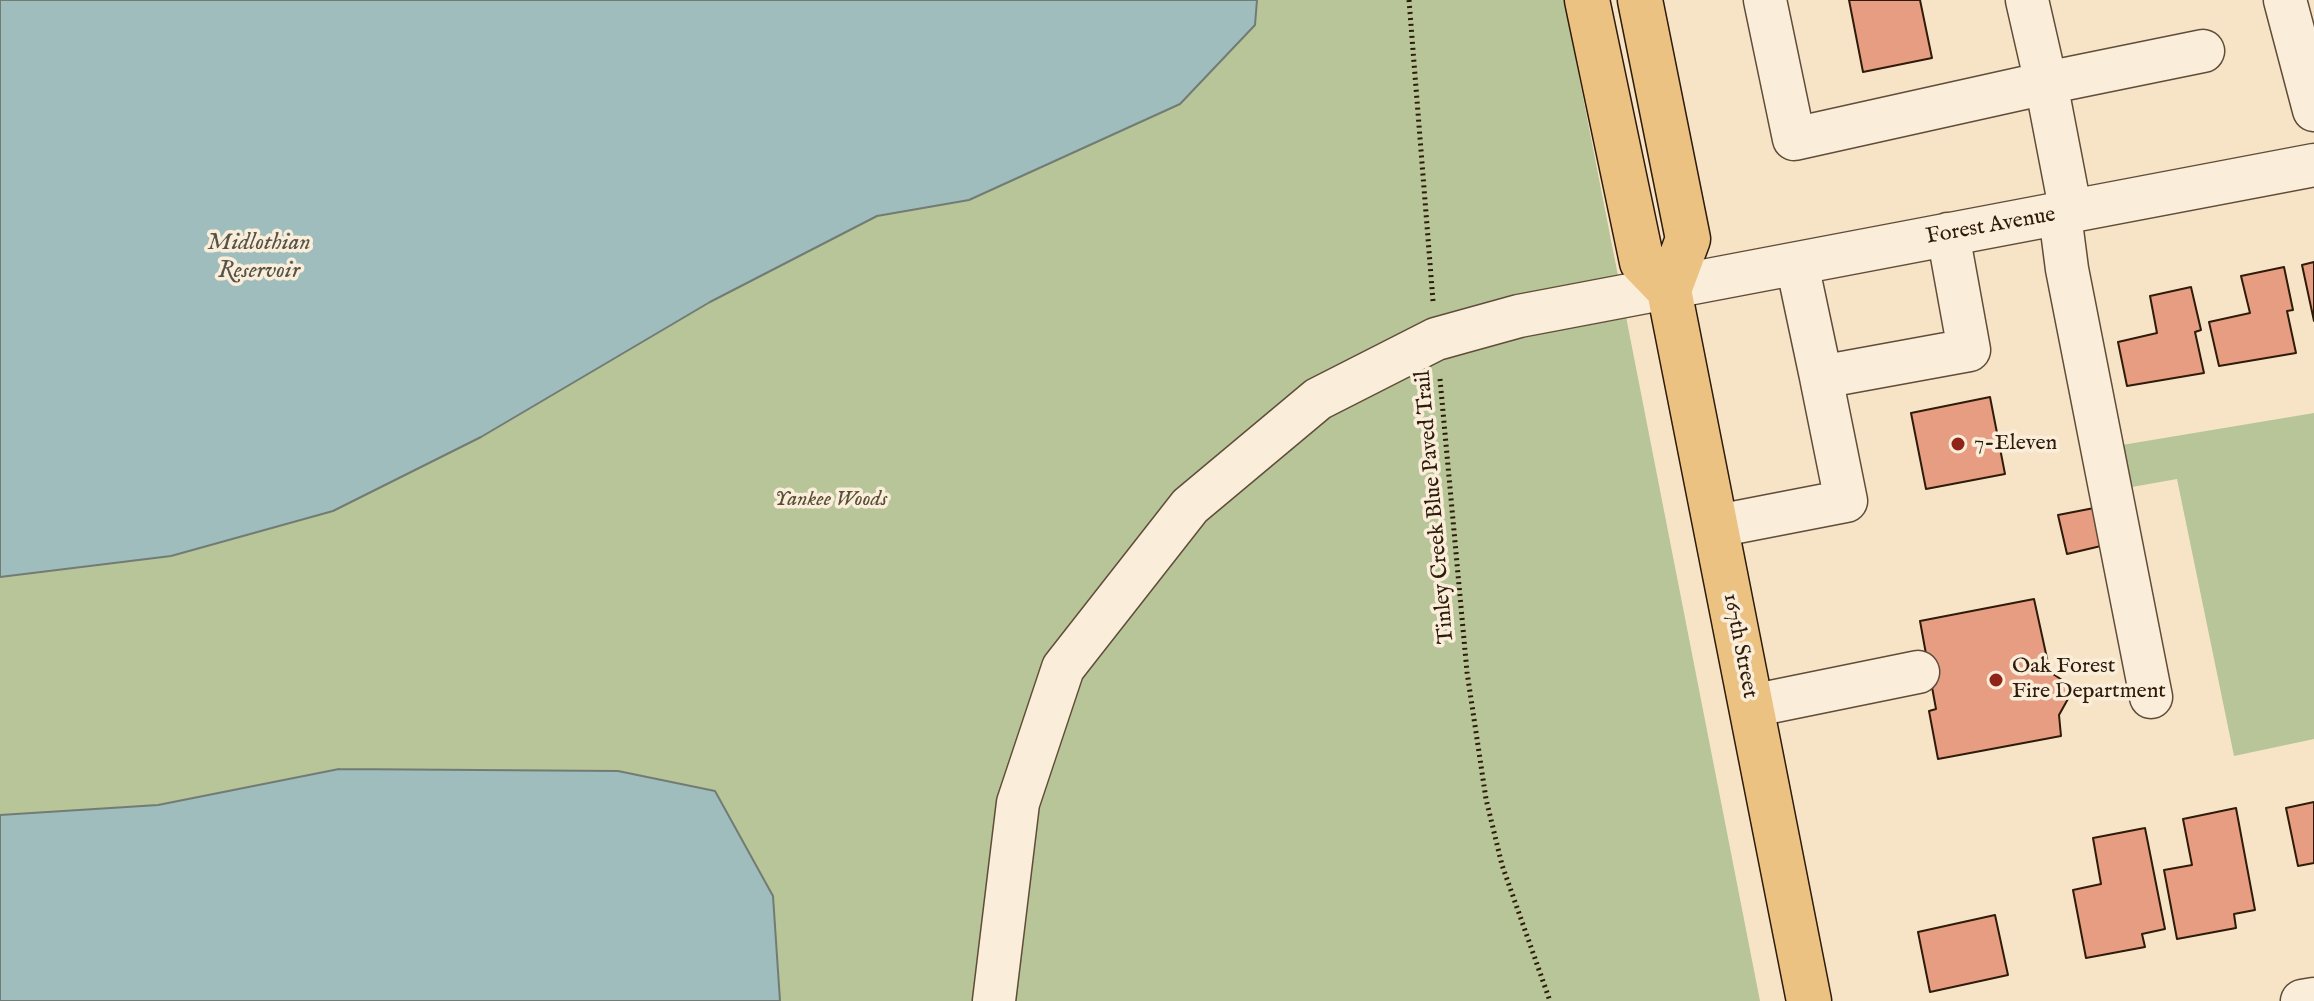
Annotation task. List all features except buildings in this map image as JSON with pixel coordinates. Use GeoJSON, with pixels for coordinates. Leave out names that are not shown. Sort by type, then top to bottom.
{"type":"FeatureCollection","features":[{"type":"Feature","properties":{"kind":"main road"},"geometry":{"type":"LineString","coordinates":[[1587,0],[1642,262],[1669,290],[1688,239],[1640,0]]}},
{"type":"Feature","properties":{"kind":"main road","name":"167th Street"},"geometry":{"type":"LineString","coordinates":[[1669,290],[1809,1001]]}},
{"type":"Feature","properties":{"kind":"street"},"geometry":{"type":"LineString","coordinates":[[1765,0],[1794,139],[2203,51]]}},
{"type":"Feature","properties":{"kind":"street"},"geometry":{"type":"LineString","coordinates":[[2027,0],[2046,83],[2066,214],[2067,269],[2151,697]]}},
{"type":"Feature","properties":{"kind":"street"},"geometry":{"type":"LineString","coordinates":[[2285,0],[2314,110]]}},
{"type":"Feature","properties":{"kind":"street","name":"Forest Avenue"},"geometry":{"type":"LineString","coordinates":[[994,1001],[1018,803],[1063,668],[1190,506],[1318,399],[1436,339],[1519,316],[1669,290],[2314,165]]}},
{"type":"Feature","properties":{"kind":"street"},"geometry":{"type":"LineString","coordinates":[[1821,377],[1969,350],[1948,234]]}},
{"type":"Feature","properties":{"kind":"street"},"geometry":{"type":"LineString","coordinates":[[1717,526],[1846,501],[1797,264]]}},
{"type":"Feature","properties":{"kind":"street"},"geometry":{"type":"LineString","coordinates":[[1751,706],[1918,672]]}},
{"type":"Feature","properties":{"kind":"street"},"geometry":{"type":"LineString","coordinates":[[2302,1001],[2314,999]]}},
{"type":"Feature","properties":{"kind":"path","name":"Tinley Creek Blue Paved Trail"},"geometry":{"type":"LineString","coordinates":[[1409,0],[1467,672],[1486,799],[1502,865],[1550,1001]]}},
{"type":"Feature","properties":{"kind":"green space","name":"Yankee Woods"},"geometry":{"type":"Polygon","coordinates":[[[0,0],[1564,0],[1760,1001],[0,1001],[0,0]]]}},
{"type":"Feature","properties":{"kind":"green space"},"geometry":{"type":"Polygon","coordinates":[[[2314,413],[2314,739],[2234,756],[2177,479],[2132,487],[2122,445],[2314,413]]]}},
{"type":"Feature","properties":{"kind":"water","name":"Midlothian Reservoir"},"geometry":{"type":"Polygon","coordinates":[[[0,0],[1257,0],[1255,25],[1180,104],[969,200],[877,216],[710,302],[481,437],[333,511],[171,556],[0,577],[0,0]]]}},
{"type":"Feature","properties":{"kind":"water"},"geometry":{"type":"Polygon","coordinates":[[[339,769],[618,771],[715,791],[773,896],[780,1001],[0,1001],[0,815],[158,805],[339,769]]]}},
{"type":"Feature","properties":{"kind":"place","name":"7-Eleven"},"geometry":{"type":"Point","coordinates":[1958,444]}},
{"type":"Feature","properties":{"kind":"place","name":"Oak Forest Fire Department"},"geometry":{"type":"Point","coordinates":[1996,680]}}]}
